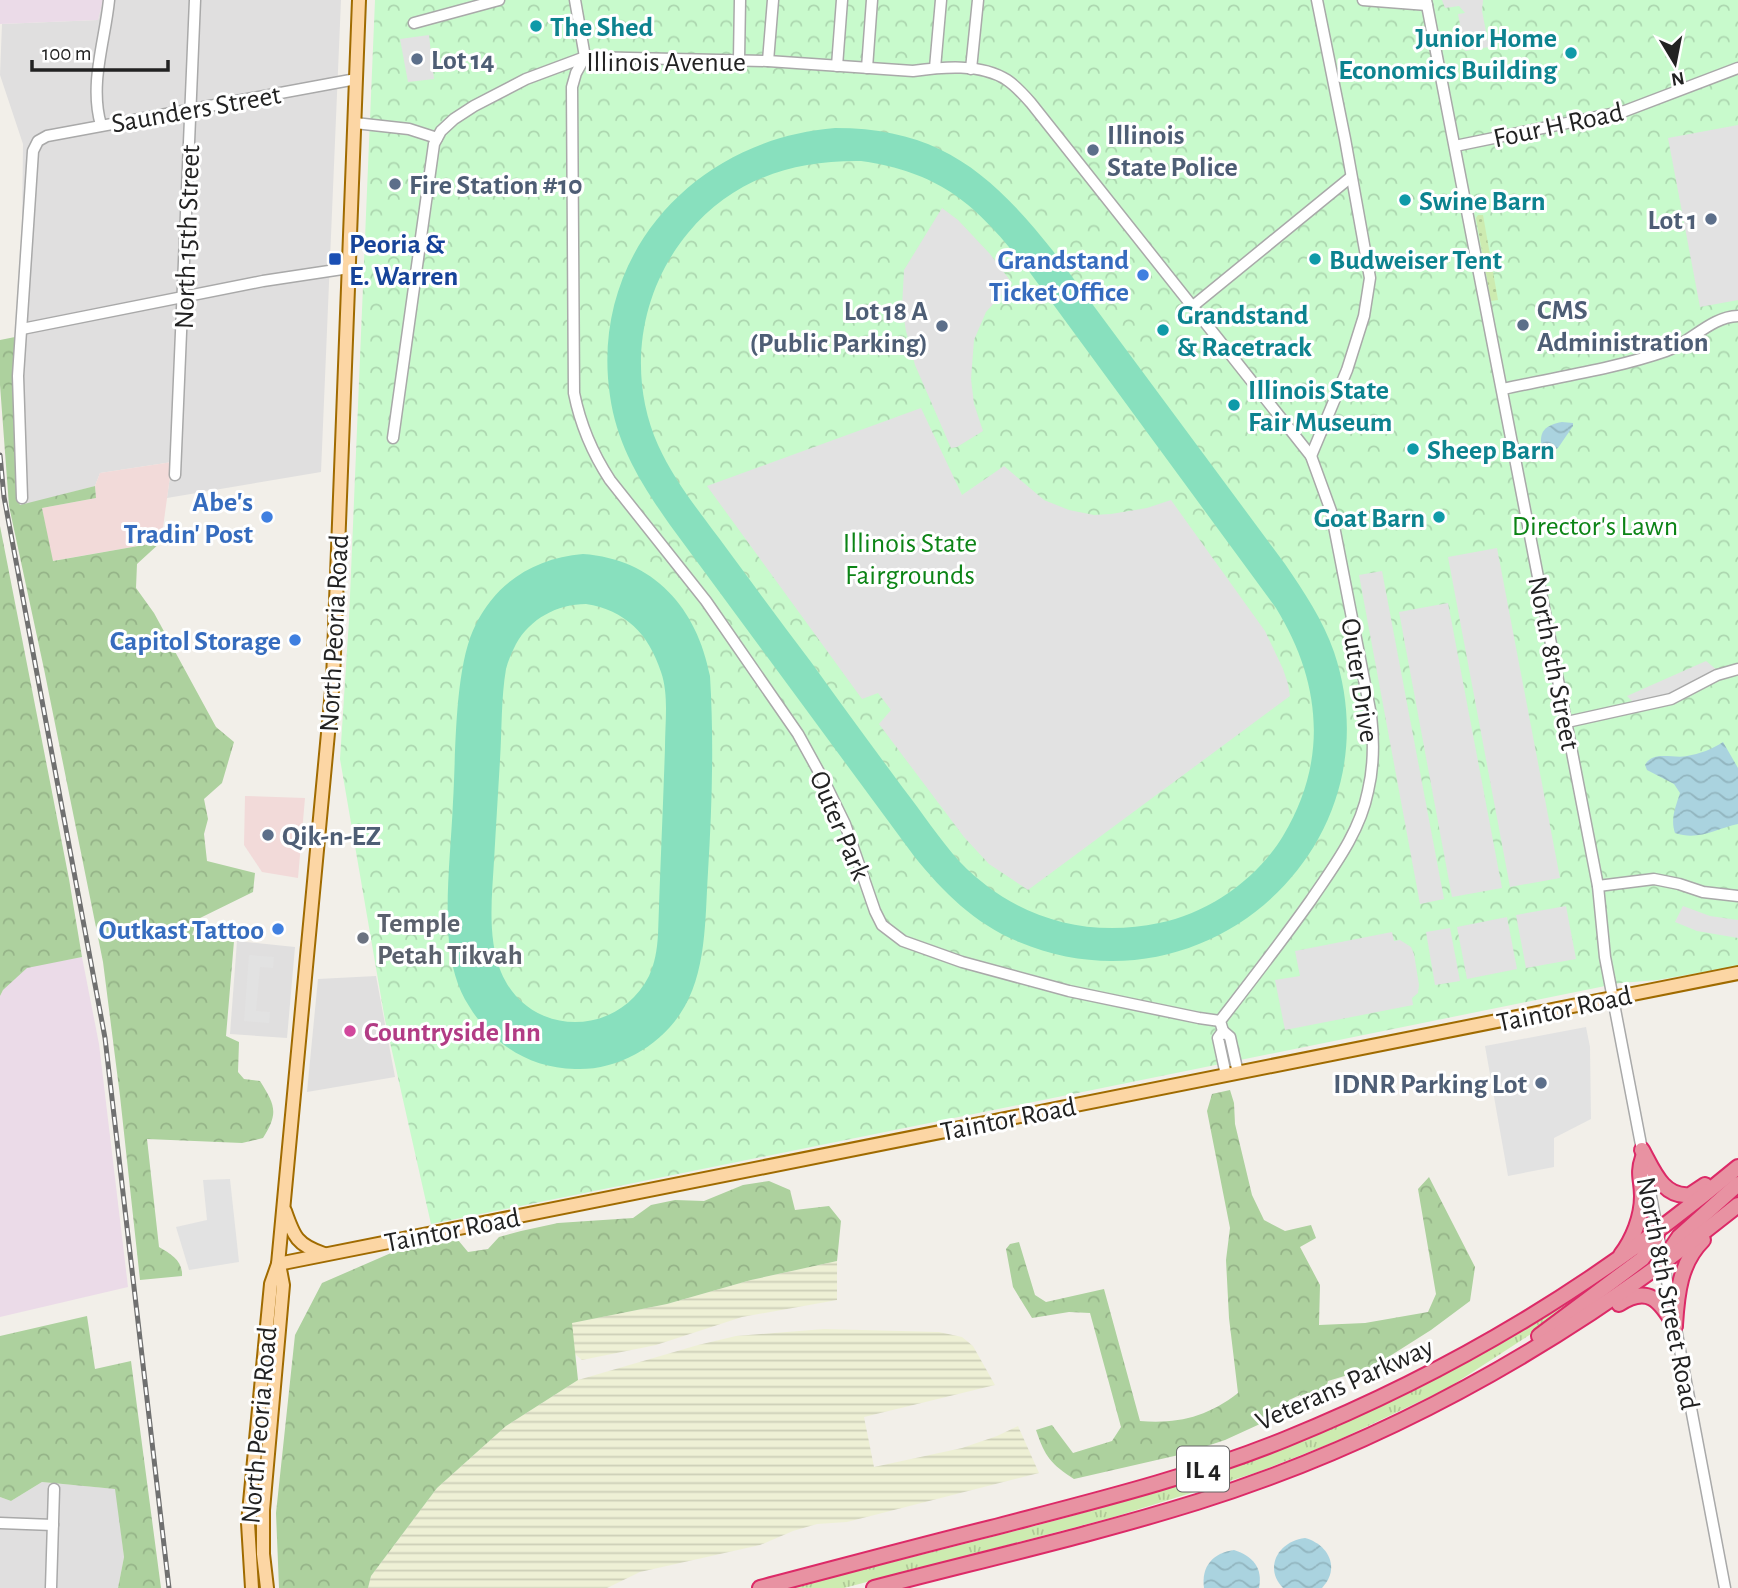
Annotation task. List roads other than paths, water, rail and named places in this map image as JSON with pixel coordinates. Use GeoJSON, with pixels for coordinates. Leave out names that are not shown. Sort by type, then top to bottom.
{"type":"FeatureCollection","features":[{"type":"Feature","properties":{"kind":"highway"},"geometry":{"type":"LineString","coordinates":[[1643,1154],[1665,1187],[1674,1194],[1686,1196],[1695,1193],[1738,1158]]}},
{"type":"Feature","properties":{"kind":"highway"},"geometry":{"type":"LineString","coordinates":[[1612,1265],[1631,1239],[1638,1221],[1642,1196],[1639,1171],[1643,1154]]}},
{"type":"Feature","properties":{"kind":"highway","name":"Veterans Parkway"},"geometry":{"type":"LineString","coordinates":[[760,1588],[1123,1493],[1284,1440],[1370,1403],[1450,1363],[1532,1317],[1657,1233],[1738,1167]]}},
{"type":"Feature","properties":{"kind":"highway"},"geometry":{"type":"LineString","coordinates":[[1663,1264],[1668,1250],[1679,1237],[1738,1184]]}},
{"type":"Feature","properties":{"kind":"highway","name":"Veterans Parkway"},"geometry":{"type":"LineString","coordinates":[[874,1588],[1130,1521],[1238,1488],[1382,1429],[1523,1356],[1663,1264],[1738,1205]]}},
{"type":"Feature","properties":{"kind":"highway"},"geometry":{"type":"LineString","coordinates":[[1675,1326],[1677,1296],[1685,1267],[1695,1248],[1725,1216]]}},
{"type":"Feature","properties":{"kind":"highway"},"geometry":{"type":"LineString","coordinates":[[1507,1365],[1513,1353],[1588,1301],[1642,1259],[1657,1233]]}},
{"type":"Feature","properties":{"kind":"highway"},"geometry":{"type":"LineString","coordinates":[[1523,1356],[1546,1350],[1634,1295],[1657,1301],[1665,1308],[1675,1326]]}},
{"type":"Feature","properties":{"kind":"main road","name":"North Peoria Road"},"geometry":{"type":"LineString","coordinates":[[252,1588],[248,1548],[251,1480],[271,1284],[278,1264],[284,1208],[333,680],[359,0]]}},
{"type":"Feature","properties":{"kind":"main road","name":"Taintor Road"},"geometry":{"type":"LineString","coordinates":[[278,1264],[1738,973]]}},
{"type":"Feature","properties":{"kind":"main road"},"geometry":{"type":"LineString","coordinates":[[284,1208],[298,1241],[307,1248],[324,1254]]}},
{"type":"Feature","properties":{"kind":"main road","name":"North Peoria Road"},"geometry":{"type":"LineString","coordinates":[[267,1588],[262,1554],[263,1510],[283,1285],[278,1264]]}},
{"type":"Feature","properties":{"kind":"street"},"geometry":{"type":"LineString","coordinates":[[101,125],[96,98],[100,51],[109,0]]}},
{"type":"Feature","properties":{"kind":"street","name":"North 15th Street"},"geometry":{"type":"LineString","coordinates":[[175,475],[195,0]]}},
{"type":"Feature","properties":{"kind":"street"},"geometry":{"type":"LineString","coordinates":[[414,23],[456,5],[499,0]]}},
{"type":"Feature","properties":{"kind":"street"},"geometry":{"type":"LineString","coordinates":[[575,0],[585,57]]}},
{"type":"Feature","properties":{"kind":"street"},"geometry":{"type":"LineString","coordinates":[[739,60],[740,0]]}},
{"type":"Feature","properties":{"kind":"street"},"geometry":{"type":"LineString","coordinates":[[768,61],[773,0]]}},
{"type":"Feature","properties":{"kind":"street"},"geometry":{"type":"LineString","coordinates":[[836,66],[842,0]]}},
{"type":"Feature","properties":{"kind":"street"},"geometry":{"type":"LineString","coordinates":[[867,68],[872,0]]}},
{"type":"Feature","properties":{"kind":"street"},"geometry":{"type":"LineString","coordinates":[[935,68],[941,0]]}},
{"type":"Feature","properties":{"kind":"street"},"geometry":{"type":"LineString","coordinates":[[971,69],[978,0]]}},
{"type":"Feature","properties":{"kind":"street"},"geometry":{"type":"LineString","coordinates":[[1311,456],[1347,370],[1368,299],[1370,278],[1317,0]]}},
{"type":"Feature","properties":{"kind":"street"},"geometry":{"type":"LineString","coordinates":[[1363,0],[1427,2]]}},
{"type":"Feature","properties":{"kind":"street","name":"North 8th Street"},"geometry":{"type":"LineString","coordinates":[[1427,2],[1598,886],[1612,998]]}},
{"type":"Feature","properties":{"kind":"street","name":"Illinois Avenue"},"geometry":{"type":"LineString","coordinates":[[437,138],[454,118],[497,93],[585,57],[768,61],[913,71],[935,68],[971,69],[993,73],[1008,80]]}},
{"type":"Feature","properties":{"kind":"street","name":"Outer Park"},"geometry":{"type":"LineString","coordinates":[[585,57],[572,87],[574,393],[579,414],[610,480],[706,601],[798,734],[845,824],[882,925],[903,941],[1005,975],[1221,1026]]}},
{"type":"Feature","properties":{"kind":"street","name":"Four H Road"},"geometry":{"type":"LineString","coordinates":[[1455,146],[1633,109],[1738,68]]}},
{"type":"Feature","properties":{"kind":"street","name":"Saunders Street"},"geometry":{"type":"LineString","coordinates":[[22,329],[33,151],[38,141],[47,136],[101,125],[356,79]]}},
{"type":"Feature","properties":{"kind":"street","name":"Outer Drive"},"geometry":{"type":"LineString","coordinates":[[1008,80],[1031,103],[1311,456],[1331,511],[1367,691],[1373,738],[1372,769],[1361,815],[1337,862],[1221,1026]]}},
{"type":"Feature","properties":{"kind":"street"},"geometry":{"type":"LineString","coordinates":[[355,123],[409,128],[437,138],[393,438]]}},
{"type":"Feature","properties":{"kind":"street"},"geometry":{"type":"LineString","coordinates":[[1194,306],[1352,177]]}},
{"type":"Feature","properties":{"kind":"street"},"geometry":{"type":"LineString","coordinates":[[22,498],[18,376],[22,329],[263,281],[349,268]]}},
{"type":"Feature","properties":{"kind":"street"},"geometry":{"type":"LineString","coordinates":[[1503,389],[1648,356],[1685,343],[1715,322],[1738,316]]}},
{"type":"Feature","properties":{"kind":"street"},"geometry":{"type":"LineString","coordinates":[[1567,722],[1671,699],[1717,675],[1738,669]]}},
{"type":"Feature","properties":{"kind":"street"},"geometry":{"type":"LineString","coordinates":[[1598,886],[1654,878],[1703,892],[1738,896]]}},
{"type":"Feature","properties":{"kind":"street","name":"North 8th Street Road"},"geometry":{"type":"LineString","coordinates":[[1612,998],[1725,1588]]}},
{"type":"Feature","properties":{"kind":"street"},"geometry":{"type":"LineString","coordinates":[[1221,1026],[1230,1037],[1232,1074]]}},
{"type":"Feature","properties":{"kind":"street"},"geometry":{"type":"LineString","coordinates":[[51,1588],[54,1489]]}},
{"type":"Feature","properties":{"kind":"street"},"geometry":{"type":"LineString","coordinates":[[0,1523],[53,1525]]}},
{"type":"Feature","properties":{"kind":"water"},"geometry":{"type":"Polygon","coordinates":[[[1562,422],[1573,423],[1573,426],[1558,448],[1549,452],[1542,448],[1541,437],[1544,430],[1562,422]]]}},
{"type":"Feature","properties":{"kind":"water"},"geometry":{"type":"Polygon","coordinates":[[[1723,742],[1738,768],[1738,824],[1692,836],[1675,833],[1673,818],[1680,793],[1674,784],[1647,770],[1645,765],[1658,756],[1692,755],[1723,742]]]}},
{"type":"Feature","properties":{"kind":"water"},"geometry":{"type":"Polygon","coordinates":[[[1305,1538],[1320,1546],[1329,1558],[1331,1573],[1328,1580],[1322,1588],[1283,1588],[1274,1572],[1277,1556],[1288,1544],[1305,1538]]]}},
{"type":"Feature","properties":{"kind":"water"},"geometry":{"type":"Polygon","coordinates":[[[1234,1550],[1255,1564],[1259,1574],[1259,1588],[1204,1588],[1204,1573],[1210,1562],[1220,1554],[1234,1550]]]}},
{"type":"Feature","properties":{"kind":"railway"},"geometry":{"type":"LineString","coordinates":[[0,455],[4,497],[105,1038],[169,1588]]}},
{"type":"Feature","properties":{"kind":"place","name":"The Shed"},"geometry":{"type":"Point","coordinates":[536,26]}},
{"type":"Feature","properties":{"kind":"place","name":"Junior Home Economics Building"},"geometry":{"type":"Point","coordinates":[1571,53]}},
{"type":"Feature","properties":{"kind":"place","name":"Lot 14"},"geometry":{"type":"Point","coordinates":[417,59]}},
{"type":"Feature","properties":{"kind":"place","name":"Illinois State Police"},"geometry":{"type":"Point","coordinates":[1093,150]}},
{"type":"Feature","properties":{"kind":"place","name":"Fire Station #10"},"geometry":{"type":"Point","coordinates":[395,184]}},
{"type":"Feature","properties":{"kind":"place","name":"Swine Barn"},"geometry":{"type":"Point","coordinates":[1405,200]}},
{"type":"Feature","properties":{"kind":"place","name":"Lot 1"},"geometry":{"type":"Point","coordinates":[1711,219]}},
{"type":"Feature","properties":{"kind":"place","name":"Peoria & E. Warren"},"geometry":{"type":"Point","coordinates":[335,259]}},
{"type":"Feature","properties":{"kind":"place","name":"Budweiser Tent"},"geometry":{"type":"Point","coordinates":[1315,259]}},
{"type":"Feature","properties":{"kind":"place","name":"Grandstand Ticket Office"},"geometry":{"type":"Point","coordinates":[1143,275]}},
{"type":"Feature","properties":{"kind":"place","name":"CMS Administration"},"geometry":{"type":"Point","coordinates":[1523,325]}},
{"type":"Feature","properties":{"kind":"place","name":"Lot 18 A (Public Parking)"},"geometry":{"type":"Point","coordinates":[942,326]}},
{"type":"Feature","properties":{"kind":"place","name":"Grandstand & Racetrack"},"geometry":{"type":"Point","coordinates":[1163,330]}},
{"type":"Feature","properties":{"kind":"place","name":"Illinois State Fair Museum"},"geometry":{"type":"Point","coordinates":[1234,405]}},
{"type":"Feature","properties":{"kind":"place","name":"Sheep Barn"},"geometry":{"type":"Point","coordinates":[1413,449]}},
{"type":"Feature","properties":{"kind":"place","name":"Abe's Tradin' Post"},"geometry":{"type":"Point","coordinates":[267,517]}},
{"type":"Feature","properties":{"kind":"place","name":"Goat Barn"},"geometry":{"type":"Point","coordinates":[1439,517]}},
{"type":"Feature","properties":{"kind":"place","name":"Capitol Storage"},"geometry":{"type":"Point","coordinates":[295,640]}},
{"type":"Feature","properties":{"kind":"place","name":"Qik-n-EZ"},"geometry":{"type":"Point","coordinates":[268,835]}},
{"type":"Feature","properties":{"kind":"place","name":"Outkast Tattoo"},"geometry":{"type":"Point","coordinates":[278,929]}},
{"type":"Feature","properties":{"kind":"place","name":"Temple Petah Tikvah"},"geometry":{"type":"Point","coordinates":[363,938]}},
{"type":"Feature","properties":{"kind":"place","name":"Countryside Inn"},"geometry":{"type":"Point","coordinates":[350,1031]}},
{"type":"Feature","properties":{"kind":"place","name":"IDNR Parking Lot"},"geometry":{"type":"Point","coordinates":[1541,1083]}},
{"type":"Feature","properties":{"kind":"park label","name":"Director's Lawn"},"geometry":{"type":"Point","coordinates":[1595,525]}},
{"type":"Feature","properties":{"kind":"park label","name":"Illinois State Fairgrounds"},"geometry":{"type":"Point","coordinates":[910,558]}}]}
